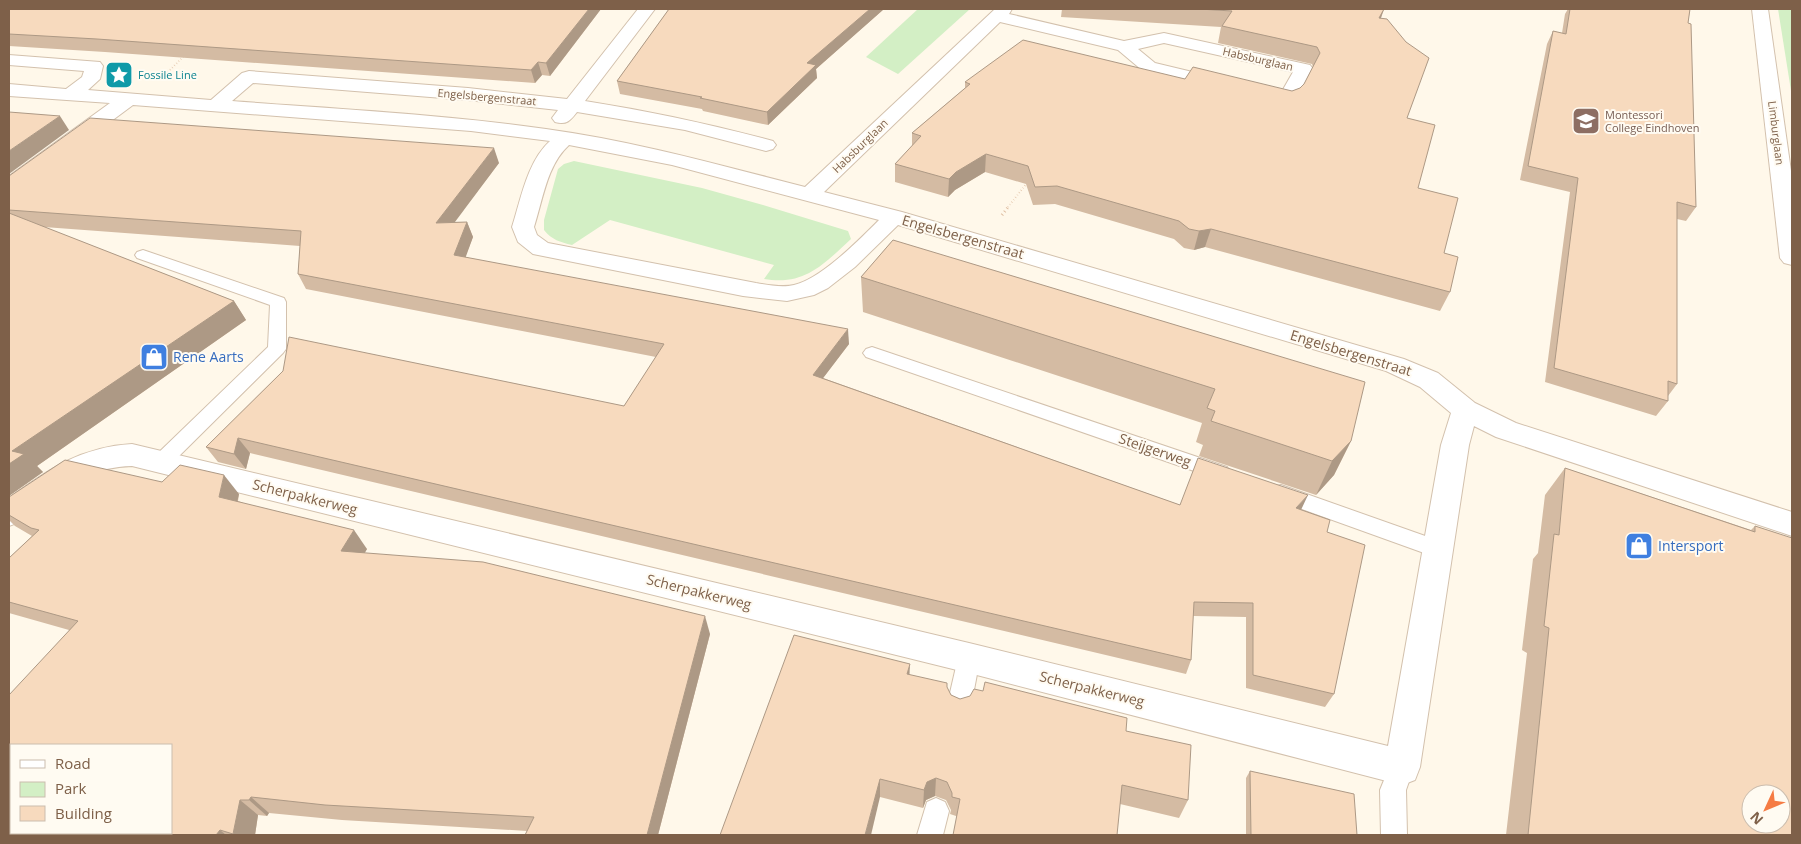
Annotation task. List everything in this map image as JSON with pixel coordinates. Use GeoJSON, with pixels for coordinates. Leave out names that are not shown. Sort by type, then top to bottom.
{"type":"FeatureCollection","features":[{"type":"Feature","properties":{"kind":"street"},"geometry":{"type":"LineString","coordinates":[[557,137],[571,106],[647,9]]}},
{"type":"Feature","properties":{"kind":"street","name":"Limburglaan"},"geometry":{"type":"LineString","coordinates":[[1760,9],[1792,258]]}},
{"type":"Feature","properties":{"kind":"street","name":"Habsburglaan"},"geometry":{"type":"LineString","coordinates":[[810,194],[1001,12],[1124,46],[1149,68],[1287,100],[1304,69],[1164,38],[1124,46]]}},
{"type":"Feature","properties":{"kind":"street"},"geometry":{"type":"LineString","coordinates":[[9,60],[94,66],[91,79],[70,94]]}},
{"type":"Feature","properties":{"kind":"street","name":"Engelsbergenstraat"},"geometry":{"type":"LineString","coordinates":[[215,106],[248,77],[521,99],[687,124],[766,145]]}},
{"type":"Feature","properties":{"kind":"street","name":"Engelsbergenstraat"},"geometry":{"type":"LineString","coordinates":[[9,90],[471,125],[557,137],[674,159],[894,217],[1396,365],[1429,380],[1465,410],[1506,430],[1792,524]]}},
{"type":"Feature","properties":{"kind":"street"},"geometry":{"type":"LineString","coordinates":[[9,186],[129,99]]}},
{"type":"Feature","properties":{"kind":"street","name":"Engelsbergenstraat"},"geometry":{"type":"LineString","coordinates":[[557,137],[542,168],[523,227],[524,235],[530,242],[541,249],[772,293],[792,293],[812,288],[821,282],[866,245],[894,217]]}},
{"type":"Feature","properties":{"kind":"street"},"geometry":{"type":"LineString","coordinates":[[1402,767],[1455,446],[1465,410]]}},
{"type":"Feature","properties":{"kind":"street","name":"Scherpakkerweg"},"geometry":{"type":"LineString","coordinates":[[9,514],[84,462],[114,454],[132,455],[969,658],[1402,767]]}},
{"type":"Feature","properties":{"kind":"lane"},"geometry":{"type":"LineString","coordinates":[[143,255],[278,302],[277,349],[160,462]]}},
{"type":"Feature","properties":{"kind":"lane","name":"Steijgerweg"},"geometry":{"type":"LineString","coordinates":[[872,353],[1235,477]]}},
{"type":"Feature","properties":{"kind":"lane"},"geometry":{"type":"LineString","coordinates":[[1262,487],[1438,549]]}},
{"type":"Feature","properties":{"kind":"lane"},"geometry":{"type":"LineString","coordinates":[[959,706],[969,658]]}},
{"type":"Feature","properties":{"kind":"lane"},"geometry":{"type":"LineString","coordinates":[[1394,835],[1394,790],[1402,767]]}},
{"type":"Feature","properties":{"kind":"path"},"geometry":{"type":"LineString","coordinates":[[129,99],[172,69],[192,49]]}},
{"type":"Feature","properties":{"kind":"path"},"geometry":{"type":"LineString","coordinates":[[1002,216],[1029,180]]}},
{"type":"Feature","properties":{"kind":"green space"},"geometry":{"type":"Polygon","coordinates":[[[918,9],[970,9],[898,74],[866,57],[918,9]]]}},
{"type":"Feature","properties":{"kind":"green space"},"geometry":{"type":"Polygon","coordinates":[[[1778,9],[1792,9],[1792,97],[1778,9]]]}},
{"type":"Feature","properties":{"kind":"green space"},"geometry":{"type":"Polygon","coordinates":[[[574,161],[702,188],[763,205],[848,231],[851,239],[822,265],[812,271],[791,279],[778,280],[764,279],[774,265],[610,220],[572,245],[564,243],[553,238],[544,230],[544,220],[558,169],[564,164],[574,161]]]}},
{"type":"Feature","properties":{"kind":"building"},"geometry":{"type":"Polygon","coordinates":[[[9,9],[589,9],[546,63],[538,62],[531,70],[9,34],[9,9]]]}},
{"type":"Feature","properties":{"kind":"building"},"geometry":{"type":"Polygon","coordinates":[[[669,9],[870,9],[807,63],[816,65],[767,112],[700,98],[702,97],[617,81],[669,9]]]}},
{"type":"Feature","properties":{"kind":"building"},"geometry":{"type":"Polygon","coordinates":[[[1199,9],[1384,9],[1379,18],[1387,19],[1406,42],[1429,58],[1407,118],[1435,125],[1418,188],[1458,198],[1444,253],[1458,257],[1450,292],[1211,229],[1199,231],[1189,229],[1179,221],[1057,186],[1035,187],[1028,166],[986,154],[956,172],[949,179],[895,164],[921,136],[912,133],[970,84],[965,82],[1023,40],[1185,79],[1193,67],[1292,91],[1304,84],[1320,53],[1317,47],[1222,26],[1232,11],[1199,9]]]}},
{"type":"Feature","properties":{"kind":"building"},"geometry":{"type":"Polygon","coordinates":[[[1570,9],[1690,9],[1688,23],[1691,24],[1696,207],[1677,202],[1677,384],[1668,381],[1668,401],[1554,368],[1578,178],[1528,166],[1553,31],[1566,34],[1570,9]]]}},
{"type":"Feature","properties":{"kind":"building"},"geometry":{"type":"Polygon","coordinates":[[[9,112],[60,116],[9,151],[9,112]]]}},
{"type":"Feature","properties":{"kind":"building"},"geometry":{"type":"Polygon","coordinates":[[[90,118],[494,148],[436,223],[467,222],[454,255],[848,329],[813,375],[1180,505],[1198,458],[1308,495],[1296,508],[1330,520],[1327,532],[1365,545],[1334,694],[1253,675],[1253,603],[1194,602],[1191,660],[238,438],[234,454],[206,447],[283,371],[289,337],[624,406],[664,344],[298,274],[301,231],[9,210],[9,176],[90,118]]]}},
{"type":"Feature","properties":{"kind":"building"},"geometry":{"type":"Polygon","coordinates":[[[9,213],[234,301],[12,451],[24,454],[9,464],[9,213]]]}},
{"type":"Feature","properties":{"kind":"building"},"geometry":{"type":"Polygon","coordinates":[[[893,240],[1365,382],[1351,441],[1332,461],[1211,421],[1215,411],[1207,408],[1215,389],[861,277],[893,240]]]}},
{"type":"Feature","properties":{"kind":"building"},"geometry":{"type":"Polygon","coordinates":[[[65,460],[162,482],[180,465],[224,475],[219,497],[354,530],[341,551],[483,562],[705,616],[647,835],[525,835],[534,817],[325,805],[251,797],[249,800],[240,800],[233,834],[220,830],[216,835],[9,835],[9,695],[78,621],[9,602],[9,558],[39,530],[31,528],[9,515],[9,497],[65,460]]]}},
{"type":"Feature","properties":{"kind":"building"},"geometry":{"type":"Polygon","coordinates":[[[1565,468],[1755,532],[1755,526],[1792,538],[1792,835],[1528,835],[1549,628],[1544,626],[1554,534],[1559,535],[1565,468]]]}},
{"type":"Feature","properties":{"kind":"building"},"geometry":{"type":"Polygon","coordinates":[[[794,635],[910,664],[907,674],[947,683],[951,695],[960,699],[970,696],[974,689],[983,691],[985,682],[1127,718],[1126,731],[1191,745],[1188,800],[1122,785],[1117,835],[953,835],[960,799],[952,797],[947,782],[936,778],[927,782],[924,790],[880,779],[865,835],[720,835],[794,635]]]}},
{"type":"Feature","properties":{"kind":"building"},"geometry":{"type":"Polygon","coordinates":[[[1250,771],[1354,794],[1357,835],[1251,835],[1250,771]]]}},
{"type":"Feature","properties":{"kind":"place","name":"Fossile Line"},"geometry":{"type":"Point","coordinates":[119,75]}},
{"type":"Feature","properties":{"kind":"place","name":"Montessori College Eindhoven"},"geometry":{"type":"Point","coordinates":[1586,121]}},
{"type":"Feature","properties":{"kind":"place","name":"Rene Aarts"},"geometry":{"type":"Point","coordinates":[154,357]}},
{"type":"Feature","properties":{"kind":"place","name":"Intersport"},"geometry":{"type":"Point","coordinates":[1639,546]}}]}
